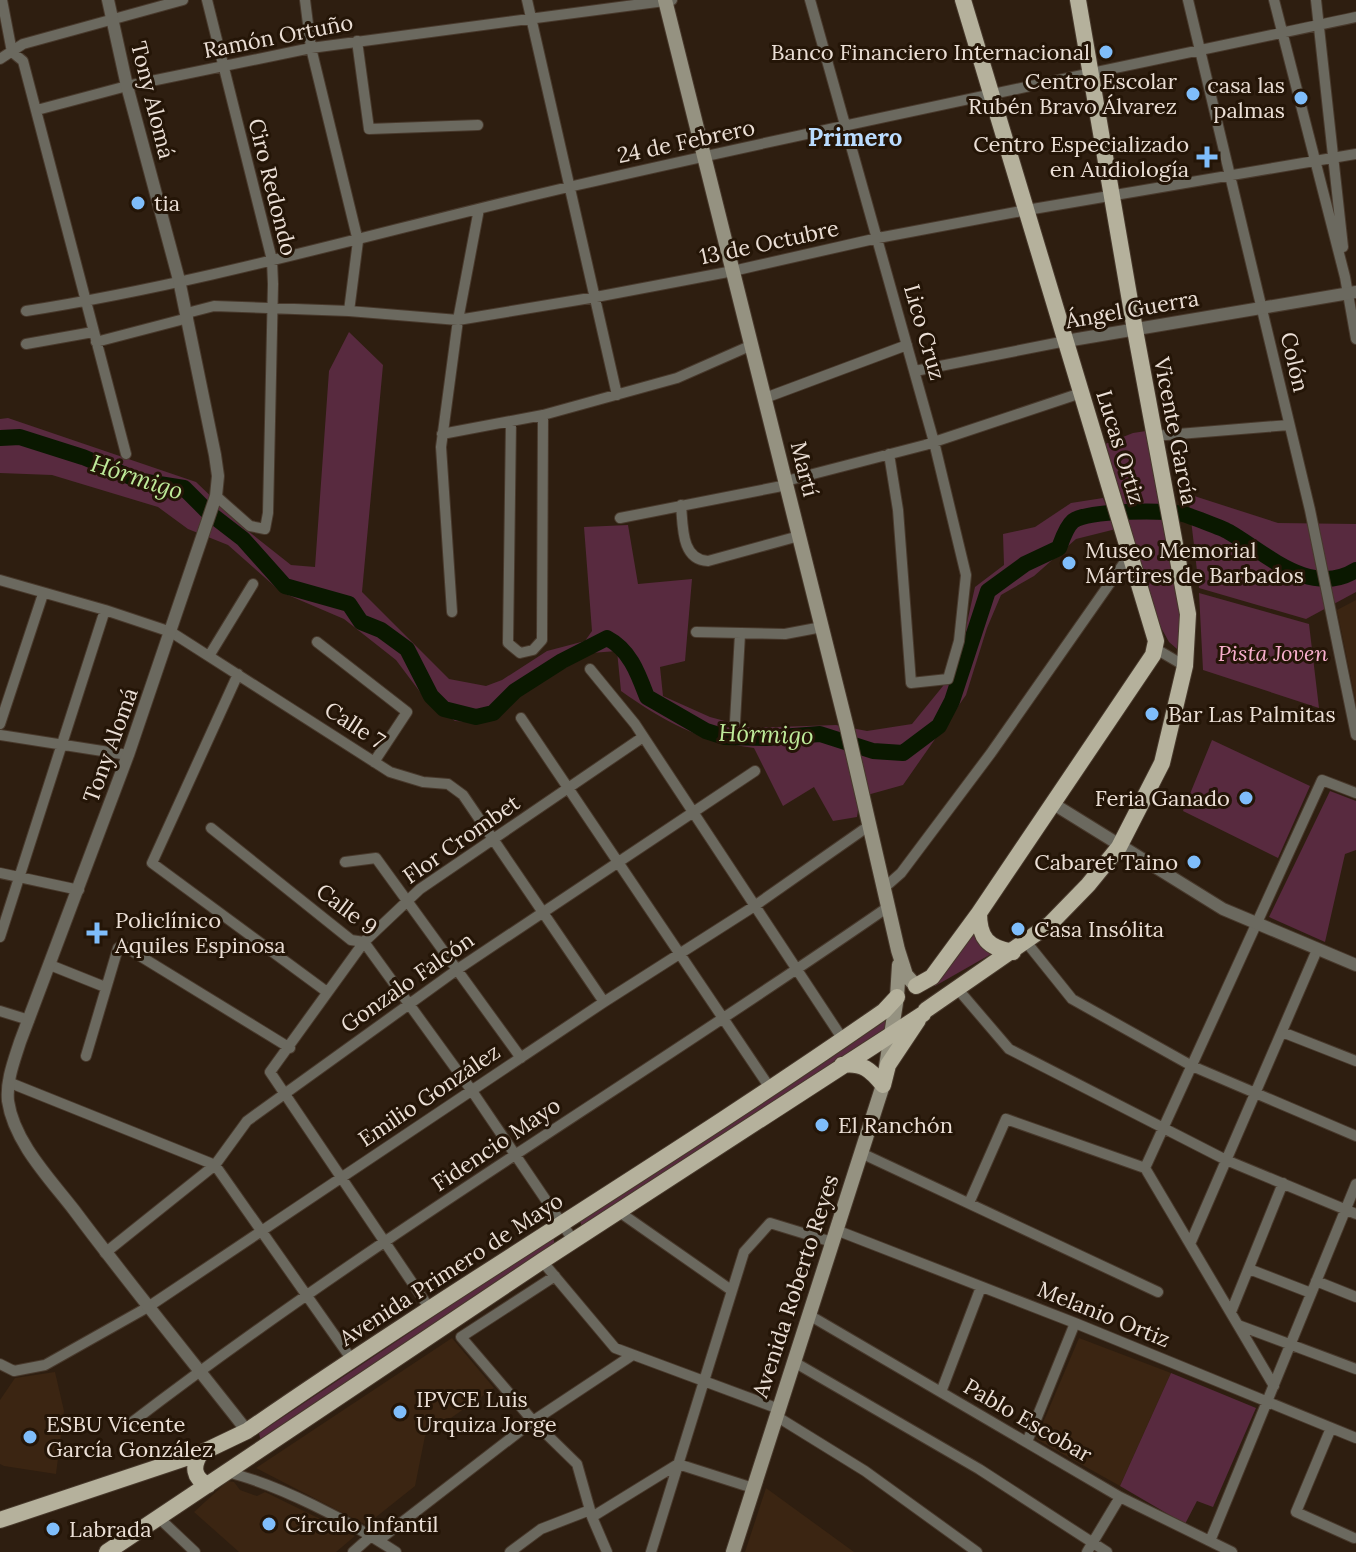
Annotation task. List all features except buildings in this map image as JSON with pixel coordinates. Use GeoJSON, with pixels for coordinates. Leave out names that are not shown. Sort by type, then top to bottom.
{"type":"FeatureCollection","features":[{"type":"Feature","properties":{"kind":"main road","name":"Martí"},"geometry":{"type":"LineString","coordinates":[[665,0],[861,785],[898,950],[906,975],[916,986]]}},
{"type":"Feature","properties":{"kind":"main road","name":"Lucas Ortiz"},"geometry":{"type":"LineString","coordinates":[[963,0],[1126,534],[1155,634],[1156,649]]}},
{"type":"Feature","properties":{"kind":"main road","name":"Vicente García"},"geometry":{"type":"LineString","coordinates":[[924,1012],[1050,924],[1119,847],[1162,763],[1185,666],[1188,614],[1078,0]]}},
{"type":"Feature","properties":{"kind":"main road"},"geometry":{"type":"LineString","coordinates":[[924,1012],[913,1018],[903,1015],[897,1007],[897,997],[904,987],[916,986],[932,977],[979,913],[1156,649]]}},
{"type":"Feature","properties":{"kind":"main road"},"geometry":{"type":"LineString","coordinates":[[979,913],[979,929],[991,944],[1001,950],[1020,947]]}},
{"type":"Feature","properties":{"kind":"main road","name":"Martí"},"geometry":{"type":"LineString","coordinates":[[892,1032],[897,997],[898,950]]}},
{"type":"Feature","properties":{"kind":"main road"},"geometry":{"type":"LineString","coordinates":[[883,1085],[888,1065],[924,1012],[928,996],[916,986]]}},
{"type":"Feature","properties":{"kind":"main road","name":"Avenida Primero de Mayo"},"geometry":{"type":"LineString","coordinates":[[0,1520],[201,1453],[247,1431],[562,1221],[770,1088],[884,1011],[897,997]]}},
{"type":"Feature","properties":{"kind":"main road","name":"Avenida Primero de Mayo"},"geometry":{"type":"LineString","coordinates":[[226,1472],[573,1240],[924,1012]]}},
{"type":"Feature","properties":{"kind":"main road","name":"Avenida Roberto Reyes"},"geometry":{"type":"LineString","coordinates":[[733,1552],[883,1085],[892,1032]]}},
{"type":"Feature","properties":{"kind":"main road"},"geometry":{"type":"LineString","coordinates":[[842,1065],[867,1068],[883,1085]]}},
{"type":"Feature","properties":{"kind":"main road"},"geometry":{"type":"LineString","coordinates":[[107,1552],[226,1472],[245,1455],[250,1442],[247,1431]]}},
{"type":"Feature","properties":{"kind":"main road"},"geometry":{"type":"LineString","coordinates":[[201,1453],[196,1459],[195,1476],[208,1485]]}},
{"type":"Feature","properties":{"kind":"street"},"geometry":{"type":"LineString","coordinates":[[2,0],[12,52],[23,61],[37,110],[126,454]]}},
{"type":"Feature","properties":{"kind":"street","name":"Tony Alomá"},"geometry":{"type":"LineString","coordinates":[[108,0],[127,86],[187,315],[216,465],[215,499],[128,755],[29,1020],[4,1101],[16,1128],[38,1162],[105,1253],[247,1431]]}},
{"type":"Feature","properties":{"kind":"street"},"geometry":{"type":"LineString","coordinates":[[0,59],[23,44],[183,0]]}},
{"type":"Feature","properties":{"kind":"street","name":"Ciro Redondo"},"geometry":{"type":"LineString","coordinates":[[207,0],[272,260],[268,513],[265,529],[250,526],[215,499]]}},
{"type":"Feature","properties":{"kind":"street"},"geometry":{"type":"LineString","coordinates":[[305,0],[311,48],[358,241],[349,311]]}},
{"type":"Feature","properties":{"kind":"street"},"geometry":{"type":"LineString","coordinates":[[527,0],[617,395]]}},
{"type":"Feature","properties":{"kind":"street","name":"Ramón Ortuño"},"geometry":{"type":"LineString","coordinates":[[37,110],[127,86],[311,48],[672,0]]}},
{"type":"Feature","properties":{"kind":"street","name":"Lico Cruz"},"geometry":{"type":"LineString","coordinates":[[810,0],[915,371],[966,575],[959,641],[948,679],[911,683],[898,510],[889,454]]}},
{"type":"Feature","properties":{"kind":"street","name":"Colón"},"geometry":{"type":"LineString","coordinates":[[1188,0],[1232,175],[1328,591],[1356,735]]}},
{"type":"Feature","properties":{"kind":"street"},"geometry":{"type":"LineString","coordinates":[[1274,0],[1345,277],[1352,293],[1356,339]]}},
{"type":"Feature","properties":{"kind":"street"},"geometry":{"type":"LineString","coordinates":[[1316,0],[1345,277]]}},
{"type":"Feature","properties":{"kind":"street","name":"24 de Febrero"},"geometry":{"type":"LineString","coordinates":[[26,311],[87,301],[358,241],[705,156],[1356,17]]}},
{"type":"Feature","properties":{"kind":"street"},"geometry":{"type":"LineString","coordinates":[[357,41],[369,129],[478,125]]}},
{"type":"Feature","properties":{"kind":"street","name":"13 de Octubre"},"geometry":{"type":"LineString","coordinates":[[26,344],[95,337],[214,306],[349,311],[458,320],[733,271],[878,238],[1113,194],[1356,154]]}},
{"type":"Feature","properties":{"kind":"street"},"geometry":{"type":"LineString","coordinates":[[452,612],[442,434],[458,320],[479,209]]}},
{"type":"Feature","properties":{"kind":"street","name":"Ángel Guerra"},"geometry":{"type":"LineString","coordinates":[[915,371],[1066,341],[1352,293]]}},
{"type":"Feature","properties":{"kind":"street"},"geometry":{"type":"LineString","coordinates":[[442,434],[543,415],[677,378],[752,345]]}},
{"type":"Feature","properties":{"kind":"street"},"geometry":{"type":"LineString","coordinates":[[765,398],[907,345]]}},
{"type":"Feature","properties":{"kind":"street"},"geometry":{"type":"LineString","coordinates":[[620,518],[786,483],[934,442],[1081,393]]}},
{"type":"Feature","properties":{"kind":"street"},"geometry":{"type":"LineString","coordinates":[[511,421],[508,643],[520,653],[533,650],[542,640],[543,415]]}},
{"type":"Feature","properties":{"kind":"street"},"geometry":{"type":"LineString","coordinates":[[1154,436],[1289,425]]}},
{"type":"Feature","properties":{"kind":"street"},"geometry":{"type":"LineString","coordinates":[[681,505],[688,549],[697,561],[708,561],[799,536]]}},
{"type":"Feature","properties":{"kind":"street"},"geometry":{"type":"LineString","coordinates":[[884,888],[901,873],[991,753],[1131,553]]}},
{"type":"Feature","properties":{"kind":"street","name":"Calle 7"},"geometry":{"type":"LineString","coordinates":[[0,580],[171,632],[390,772],[423,782],[448,784],[463,795],[604,1002]]}},
{"type":"Feature","properties":{"kind":"street"},"geometry":{"type":"LineString","coordinates":[[209,656],[253,584]]}},
{"type":"Feature","properties":{"kind":"street"},"geometry":{"type":"LineString","coordinates":[[0,724],[43,594]]}},
{"type":"Feature","properties":{"kind":"street"},"geometry":{"type":"LineString","coordinates":[[0,937],[105,610]]}},
{"type":"Feature","properties":{"kind":"street"},"geometry":{"type":"LineString","coordinates":[[696,632],[785,634],[822,627]]}},
{"type":"Feature","properties":{"kind":"street"},"geometry":{"type":"LineString","coordinates":[[735,722],[740,634]]}},
{"type":"Feature","properties":{"kind":"street"},"geometry":{"type":"LineString","coordinates":[[317,642],[407,712],[374,762]]}},
{"type":"Feature","properties":{"kind":"street"},"geometry":{"type":"LineString","coordinates":[[1156,649],[1185,666]]}},
{"type":"Feature","properties":{"kind":"street"},"geometry":{"type":"LineString","coordinates":[[590,669],[643,737],[842,1038]]}},
{"type":"Feature","properties":{"kind":"street"},"geometry":{"type":"LineString","coordinates":[[238,674],[152,863],[327,992]]}},
{"type":"Feature","properties":{"kind":"street"},"geometry":{"type":"LineString","coordinates":[[521,718],[770,1088]]}},
{"type":"Feature","properties":{"kind":"street"},"geometry":{"type":"LineString","coordinates":[[0,735],[128,755]]}},
{"type":"Feature","properties":{"kind":"street","name":"Flor Crombet"},"geometry":{"type":"LineString","coordinates":[[286,1094],[270,1072],[364,942],[420,889],[643,737]]}},
{"type":"Feature","properties":{"kind":"street","name":"Gonzalo Falcón"},"geometry":{"type":"LineString","coordinates":[[105,1253],[215,1165],[247,1121],[458,969],[755,771]]}},
{"type":"Feature","properties":{"kind":"street"},"geometry":{"type":"LineString","coordinates":[[1145,1168],[1322,780],[1356,793]]}},
{"type":"Feature","properties":{"kind":"street"},"geometry":{"type":"LineString","coordinates":[[1052,803],[1223,909],[1356,965]]}},
{"type":"Feature","properties":{"kind":"street","name":"Emilio González"},"geometry":{"type":"LineString","coordinates":[[0,1364],[14,1371],[45,1365],[148,1307],[604,1002],[753,907],[870,825]]}},
{"type":"Feature","properties":{"kind":"street","name":"Calle 9"},"geometry":{"type":"LineString","coordinates":[[211,828],[351,940],[364,942],[517,1155],[573,1240]]}},
{"type":"Feature","properties":{"kind":"street"},"geometry":{"type":"LineString","coordinates":[[345,862],[376,858],[521,1058]]}},
{"type":"Feature","properties":{"kind":"street"},"geometry":{"type":"LineString","coordinates":[[0,873],[79,890]]}},
{"type":"Feature","properties":{"kind":"street","name":"Fidencio Mayo"},"geometry":{"type":"LineString","coordinates":[[131,1423],[306,1294],[888,907]]}},
{"type":"Feature","properties":{"kind":"street"},"geometry":{"type":"LineString","coordinates":[[86,1056],[105,987],[118,948],[122,945],[290,1048]]}},
{"type":"Feature","properties":{"kind":"street"},"geometry":{"type":"LineString","coordinates":[[1020,947],[1072,999],[1192,1066],[1356,1136]]}},
{"type":"Feature","properties":{"kind":"street"},"geometry":{"type":"LineString","coordinates":[[1190,1244],[1317,950]]}},
{"type":"Feature","properties":{"kind":"street"},"geometry":{"type":"LineString","coordinates":[[50,965],[105,987]]}},
{"type":"Feature","properties":{"kind":"street"},"geometry":{"type":"LineString","coordinates":[[956,987],[1009,1049],[1226,1160],[1351,1212]]}},
{"type":"Feature","properties":{"kind":"street"},"geometry":{"type":"LineString","coordinates":[[0,1011],[29,1020]]}},
{"type":"Feature","properties":{"kind":"street"},"geometry":{"type":"LineString","coordinates":[[1282,1032],[1356,1061]]}},
{"type":"Feature","properties":{"kind":"street"},"geometry":{"type":"LineString","coordinates":[[8,1082],[215,1165],[352,1360]]}},
{"type":"Feature","properties":{"kind":"street"},"geometry":{"type":"LineString","coordinates":[[286,1094],[430,1309]]}},
{"type":"Feature","properties":{"kind":"street"},"geometry":{"type":"LineString","coordinates":[[969,1203],[1006,1119],[1145,1168],[1274,1386]]}},
{"type":"Feature","properties":{"kind":"street"},"geometry":{"type":"LineString","coordinates":[[861,1153],[1158,1292]]}},
{"type":"Feature","properties":{"kind":"street"},"geometry":{"type":"LineString","coordinates":[[1231,1312],[1283,1183]]}},
{"type":"Feature","properties":{"kind":"street"},"geometry":{"type":"LineString","coordinates":[[1210,1541],[1316,1281],[1351,1212],[1356,1184]]}},
{"type":"Feature","properties":{"kind":"street"},"geometry":{"type":"LineString","coordinates":[[618,1211],[731,1290],[651,1552]]}},
{"type":"Feature","properties":{"kind":"street","name":"Melanio Ortiz"},"geometry":{"type":"LineString","coordinates":[[731,1290],[744,1252],[770,1223],[834,1236],[1075,1323],[1356,1438]]}},
{"type":"Feature","properties":{"kind":"street"},"geometry":{"type":"LineString","coordinates":[[542,1261],[615,1348],[778,1413],[977,1552]]}},
{"type":"Feature","properties":{"kind":"street"},"geometry":{"type":"LineString","coordinates":[[1249,1269],[1311,1293]]}},
{"type":"Feature","properties":{"kind":"street"},"geometry":{"type":"LineString","coordinates":[[555,1276],[461,1337],[533,1421],[577,1464],[591,1513],[607,1552]]}},
{"type":"Feature","properties":{"kind":"street"},"geometry":{"type":"LineString","coordinates":[[1316,1281],[1356,1297]]}},
{"type":"Feature","properties":{"kind":"street"},"geometry":{"type":"LineString","coordinates":[[941,1392],[981,1287]]}},
{"type":"Feature","properties":{"kind":"street","name":"Pablo Escobar"},"geometry":{"type":"LineString","coordinates":[[809,1315],[1120,1497],[1232,1552]]}},
{"type":"Feature","properties":{"kind":"street"},"geometry":{"type":"LineString","coordinates":[[1027,1442],[1075,1323]]}},
{"type":"Feature","properties":{"kind":"street"},"geometry":{"type":"LineString","coordinates":[[1238,1325],[1356,1369]]}},
{"type":"Feature","properties":{"kind":"street"},"geometry":{"type":"LineString","coordinates":[[353,1552],[533,1421],[631,1356]]}},
{"type":"Feature","properties":{"kind":"street"},"geometry":{"type":"LineString","coordinates":[[794,1362],[979,1469],[1090,1547],[1107,1552]]}},
{"type":"Feature","properties":{"kind":"street"},"geometry":{"type":"LineString","coordinates":[[1331,1428],[1296,1512],[1355,1536],[1349,1552]]}},
{"type":"Feature","properties":{"kind":"street"},"geometry":{"type":"LineString","coordinates":[[510,1552],[541,1529],[591,1513],[678,1464],[753,1488]]}},
{"type":"Feature","properties":{"kind":"street"},"geometry":{"type":"LineString","coordinates":[[226,1472],[256,1479],[375,1538],[396,1552]]}},
{"type":"Feature","properties":{"kind":"street"},"geometry":{"type":"LineString","coordinates":[[1090,1547],[1120,1497]]}},
{"type":"Feature","properties":{"kind":"street"},"geometry":{"type":"LineString","coordinates":[[159,1518],[195,1552]]}},
{"type":"Feature","properties":{"kind":"shaded area"},"geometry":{"type":"Polygon","coordinates":[[[1356,600],[1356,703],[1337,610],[1356,600]]]}},
{"type":"Feature","properties":{"kind":"shaded area","name":"IPVCE Luis Urquiza Jorge"},"geometry":{"type":"Polygon","coordinates":[[[452,1338],[494,1388],[425,1436],[415,1486],[366,1525],[256,1468],[452,1338]]]}},
{"type":"Feature","properties":{"kind":"shaded area"},"geometry":{"type":"Polygon","coordinates":[[[1079,1338],[1171,1373],[1120,1486],[1036,1439],[1079,1338]]]}},
{"type":"Feature","properties":{"kind":"shaded area","name":"ESBU Vicente García González"},"geometry":{"type":"Polygon","coordinates":[[[55,1372],[64,1411],[56,1474],[0,1464],[0,1400],[15,1378],[55,1372]]]}},
{"type":"Feature","properties":{"kind":"shaded area","name":"Círculo Infantil"},"geometry":{"type":"Polygon","coordinates":[[[228,1481],[234,1482],[240,1490],[257,1496],[265,1492],[355,1536],[336,1552],[239,1552],[194,1512],[228,1481]]]}},
{"type":"Feature","properties":{"kind":"shaded area"},"geometry":{"type":"Polygon","coordinates":[[[766,1488],[854,1552],[745,1552],[766,1488]]]}},
{"type":"Feature","properties":{"kind":"green space"},"geometry":{"type":"Polygon","coordinates":[[[349,332],[383,365],[362,592],[449,679],[486,686],[502,680],[547,651],[585,641],[592,631],[584,527],[628,525],[638,584],[692,579],[685,661],[660,667],[663,696],[710,717],[751,728],[836,725],[867,731],[912,724],[943,686],[966,627],[975,587],[1004,565],[1003,534],[1035,527],[1071,503],[1103,498],[1116,529],[1076,539],[1034,576],[1001,595],[966,695],[903,785],[860,797],[857,817],[833,821],[814,787],[783,806],[754,748],[699,735],[653,712],[621,691],[617,651],[591,653],[527,690],[484,723],[455,721],[426,700],[396,660],[344,619],[281,592],[228,545],[188,529],[158,507],[52,475],[0,473],[0,419],[8,418],[196,482],[243,527],[291,565],[315,567],[329,371],[349,332]]]}},
{"type":"Feature","properties":{"kind":"green space"},"geometry":{"type":"Polygon","coordinates":[[[1146,431],[1180,608],[1181,632],[1177,649],[1169,642],[1159,624],[1105,444],[1146,431]]]}},
{"type":"Feature","properties":{"kind":"green space"},"geometry":{"type":"Polygon","coordinates":[[[1188,494],[1278,523],[1356,524],[1356,592],[1306,619],[1199,588],[1188,494]]]}},
{"type":"Feature","properties":{"kind":"green space","name":"Pista Joven"},"geometry":{"type":"Polygon","coordinates":[[[1199,593],[1309,624],[1319,708],[1203,670],[1199,593]]]}},
{"type":"Feature","properties":{"kind":"green space","name":"Feria Ganado"},"geometry":{"type":"Polygon","coordinates":[[[1212,740],[1310,786],[1278,858],[1183,811],[1212,740]]]}},
{"type":"Feature","properties":{"kind":"green space"},"geometry":{"type":"Polygon","coordinates":[[[1330,791],[1356,801],[1356,850],[1345,854],[1325,942],[1269,917],[1330,791]]]}},
{"type":"Feature","properties":{"kind":"green space"},"geometry":{"type":"Polygon","coordinates":[[[971,932],[993,953],[935,986],[932,984],[971,932]]]}},
{"type":"Feature","properties":{"kind":"green space"},"geometry":{"type":"Polygon","coordinates":[[[889,1016],[889,1026],[582,1228],[580,1220],[889,1016]]]}},
{"type":"Feature","properties":{"kind":"green space"},"geometry":{"type":"Polygon","coordinates":[[[553,1237],[555,1245],[261,1442],[259,1433],[553,1237]]]}},
{"type":"Feature","properties":{"kind":"green space"},"geometry":{"type":"Polygon","coordinates":[[[1171,1373],[1256,1408],[1213,1507],[1197,1501],[1185,1524],[1120,1486],[1171,1373]]]}},
{"type":"Feature","properties":{"kind":"waterway","name":"Hórmigo"},"geometry":{"type":"LineString","coordinates":[[0,438],[20,437],[83,457],[140,481],[184,488],[208,512],[243,539],[285,586],[349,604],[361,622],[381,630],[407,649],[431,696],[444,709],[476,717],[493,713],[515,691],[562,661],[607,638],[627,656],[647,697],[706,731],[725,737],[820,734],[873,751],[903,753],[939,726],[952,701],[988,591],[1025,564],[1059,548],[1073,521],[1081,517],[1126,512],[1183,514],[1226,530],[1274,561],[1306,576],[1323,579],[1356,570]]}},
{"type":"Feature","properties":{"kind":"place","name":"Banco Financiero Internacional"},"geometry":{"type":"Point","coordinates":[1106,52]}},
{"type":"Feature","properties":{"kind":"place","name":"Centro Escolar Rubén Bravo Álvarez"},"geometry":{"type":"Point","coordinates":[1193,94]}},
{"type":"Feature","properties":{"kind":"place","name":"casa las palmas"},"geometry":{"type":"Point","coordinates":[1301,98]}},
{"type":"Feature","properties":{"kind":"place","name":"Centro Especializado en Audiología"},"geometry":{"type":"Point","coordinates":[1207,157]}},
{"type":"Feature","properties":{"kind":"place","name":"tia"},"geometry":{"type":"Point","coordinates":[138,203]}},
{"type":"Feature","properties":{"kind":"place","name":"Museo Memorial Mártires de Barbados"},"geometry":{"type":"Point","coordinates":[1069,563]}},
{"type":"Feature","properties":{"kind":"place","name":"Bar Las Palmitas"},"geometry":{"type":"Point","coordinates":[1152,714]}},
{"type":"Feature","properties":{"kind":"place","name":"Feria Ganado"},"geometry":{"type":"Point","coordinates":[1246,798]}},
{"type":"Feature","properties":{"kind":"place","name":"Cabaret Taino"},"geometry":{"type":"Point","coordinates":[1194,862]}},
{"type":"Feature","properties":{"kind":"place","name":"Casa Insólita"},"geometry":{"type":"Point","coordinates":[1018,929]}},
{"type":"Feature","properties":{"kind":"place","name":"Policlínico Aquiles Espinosa"},"geometry":{"type":"Point","coordinates":[97,933]}},
{"type":"Feature","properties":{"kind":"place","name":"El Ranchón"},"geometry":{"type":"Point","coordinates":[822,1125]}},
{"type":"Feature","properties":{"kind":"place","name":"IPVCE Luis Urquiza Jorge"},"geometry":{"type":"Point","coordinates":[400,1412]}},
{"type":"Feature","properties":{"kind":"place","name":"ESBU Vicente García González"},"geometry":{"type":"Point","coordinates":[30,1437]}},
{"type":"Feature","properties":{"kind":"place","name":"Círculo Infantil"},"geometry":{"type":"Point","coordinates":[269,1524]}},
{"type":"Feature","properties":{"kind":"place","name":"Labrada"},"geometry":{"type":"Point","coordinates":[53,1529]}},
{"type":"Feature","properties":{"kind":"district","name":"Primero"},"geometry":{"type":"Point","coordinates":[855,137]}}]}
